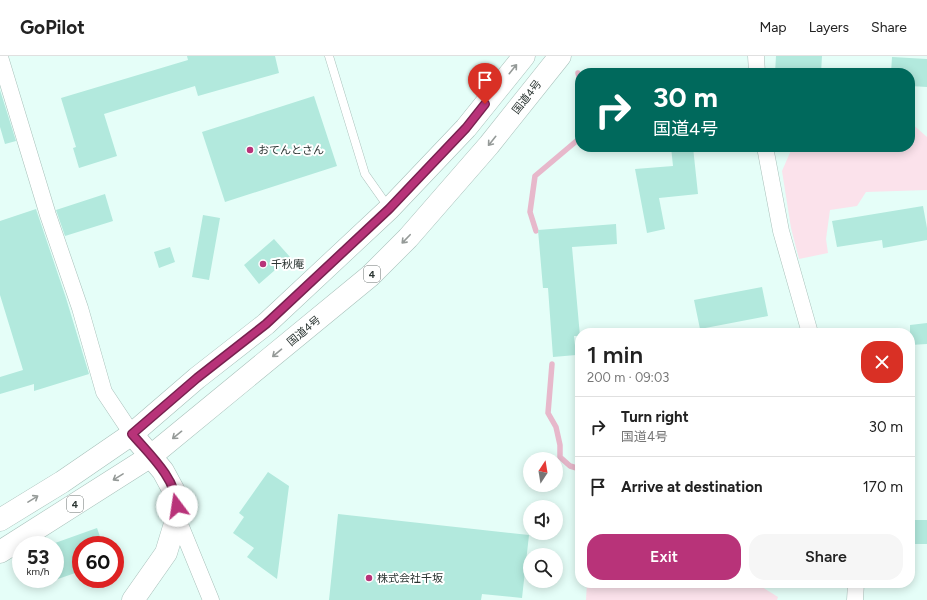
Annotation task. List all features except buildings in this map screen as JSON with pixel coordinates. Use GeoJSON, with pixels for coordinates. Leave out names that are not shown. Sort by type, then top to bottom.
{"type":"FeatureCollection","features":[{"type":"Feature","properties":{"kind":"main road","name":"4"},"geometry":{"type":"LineString","coordinates":[[0,520],[62,482],[132,434],[197,378],[266,324],[389,209],[466,128],[524,56]]}},
{"type":"Feature","properties":{"kind":"main road","name":"国道4号"},"geometry":{"type":"LineString","coordinates":[[0,552],[151,456],[370,276],[408,238],[489,145],[560,56]]}},
{"type":"Feature","properties":{"kind":"main road"},"geometry":{"type":"LineString","coordinates":[[132,434],[163,471],[176,495],[177,518],[166,553],[133,600]]}},
{"type":"Feature","properties":{"kind":"street"},"geometry":{"type":"LineString","coordinates":[[756,56],[757,68]]}},
{"type":"Feature","properties":{"kind":"street"},"geometry":{"type":"LineString","coordinates":[[0,57],[48,215],[80,308],[104,392],[132,434]]}},
{"type":"Feature","properties":{"kind":"street"},"geometry":{"type":"LineString","coordinates":[[766,152],[781,231],[809,328]]}},
{"type":"Feature","properties":{"kind":"street"},"geometry":{"type":"LineString","coordinates":[[177,518],[211,600]]}},
{"type":"Feature","properties":{"kind":"street"},"geometry":{"type":"LineString","coordinates":[[855,600],[856,588]]}},
{"type":"Feature","properties":{"kind":"lane"},"geometry":{"type":"LineString","coordinates":[[329,56],[365,174],[389,209]]}},
{"type":"Feature","properties":{"kind":"shaded area"},"geometry":{"type":"Polygon","coordinates":[[[915,126],[927,137],[927,190],[866,192],[857,206],[830,210],[826,239],[828,253],[799,259],[791,228],[782,171],[790,152],[915,152],[915,126]]]}},
{"type":"Feature","properties":{"kind":"shaded area"},"geometry":{"type":"Polygon","coordinates":[[[587,588],[764,588],[778,597],[777,600],[586,600],[587,588]]]}},
{"type":"Feature","properties":{"kind":"waterway"},"geometry":{"type":"LineString","coordinates":[[536,231],[530,212],[535,176],[575,142]]}},
{"type":"Feature","properties":{"kind":"waterway"},"geometry":{"type":"LineString","coordinates":[[552,364],[548,413],[556,427],[560,445],[560,457],[570,466],[575,468]]}},
{"type":"Feature","properties":{"kind":"place","name":"おてんとさん"},"geometry":{"type":"Point","coordinates":[250,150]}},
{"type":"Feature","properties":{"kind":"place","name":"千秋庵"},"geometry":{"type":"Point","coordinates":[263,264]}},
{"type":"Feature","properties":{"kind":"place","name":"株式会社千坂"},"geometry":{"type":"Point","coordinates":[369,578]}},
{"type":"Feature","properties":{"kind":"route"},"geometry":{"type":"LineString","coordinates":[[177,506],[176,495],[163,471],[132,434],[197,378],[266,324],[389,209],[466,128],[485,104]]}}]}
